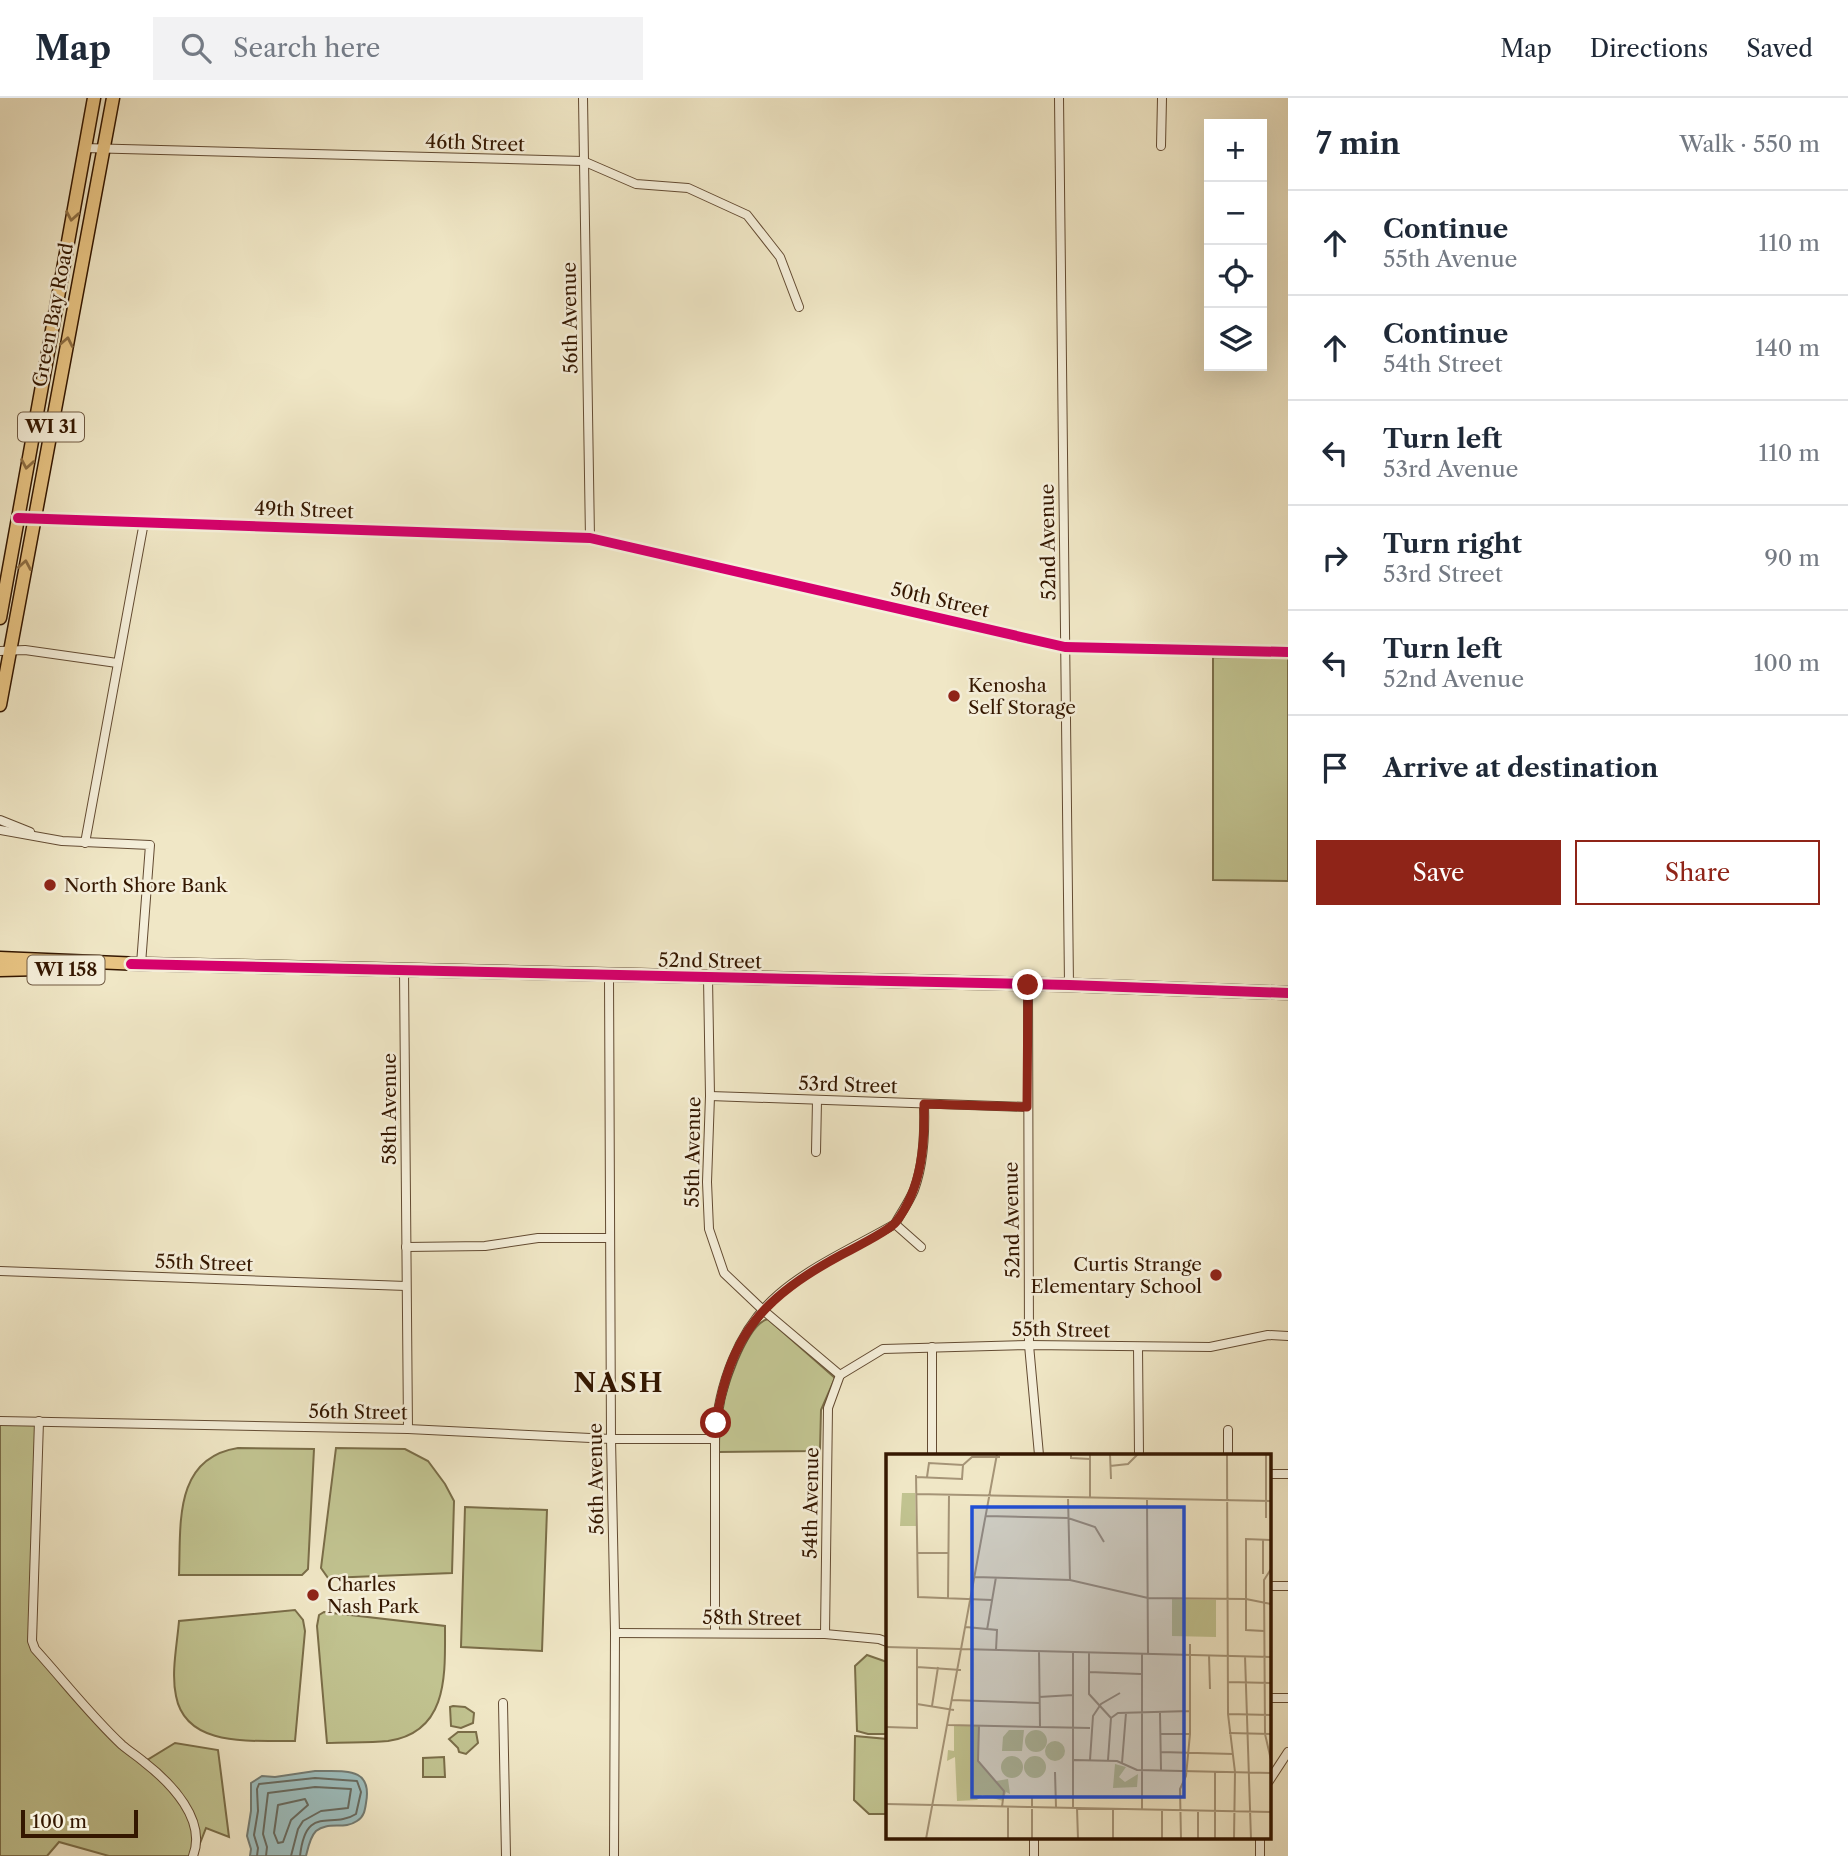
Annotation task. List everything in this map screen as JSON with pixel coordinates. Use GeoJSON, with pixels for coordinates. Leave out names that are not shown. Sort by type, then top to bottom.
{"type":"FeatureCollection","features":[{"type":"Feature","properties":{"kind":"main road","name":"Green Bay Road"},"geometry":{"type":"LineString","coordinates":[[0,618],[94,98]]}},
{"type":"Feature","properties":{"kind":"main road","name":"Green Bay Road"},"geometry":{"type":"LineString","coordinates":[[0,705],[5,650],[34,518],[113,98]]}},
{"type":"Feature","properties":{"kind":"main road"},"geometry":{"type":"LineString","coordinates":[[0,950],[63,961]]}},
{"type":"Feature","properties":{"kind":"main road","name":"52nd Street"},"geometry":{"type":"LineString","coordinates":[[0,958],[136,964],[1069,985],[1288,993]]}},
{"type":"Feature","properties":{"kind":"main road","name":"52nd Street"},"geometry":{"type":"LineString","coordinates":[[0,970],[57,970],[136,964]]}},
{"type":"Feature","properties":{"kind":"street","name":"56th Avenue"},"geometry":{"type":"LineString","coordinates":[[583,98],[590,538]]}},
{"type":"Feature","properties":{"kind":"street","name":"52nd Avenue"},"geometry":{"type":"LineString","coordinates":[[1059,98],[1069,985]]}},
{"type":"Feature","properties":{"kind":"street"},"geometry":{"type":"LineString","coordinates":[[1161,146],[1162,98]]}},
{"type":"Feature","properties":{"kind":"street","name":"46th Street"},"geometry":{"type":"LineString","coordinates":[[84,148],[583,161],[636,184],[688,188],[747,215],[780,257],[799,307]]}},
{"type":"Feature","properties":{"kind":"street","name":"49th Street"},"geometry":{"type":"LineString","coordinates":[[18,518],[590,538]]}},
{"type":"Feature","properties":{"kind":"street"},"geometry":{"type":"LineString","coordinates":[[85,843],[144,522]]}},
{"type":"Feature","properties":{"kind":"street","name":"50th Street"},"geometry":{"type":"LineString","coordinates":[[590,538],[1065,647],[1288,652]]}},
{"type":"Feature","properties":{"kind":"street"},"geometry":{"type":"LineString","coordinates":[[5,650],[25,650],[117,663]]}},
{"type":"Feature","properties":{"kind":"street"},"geometry":{"type":"LineString","coordinates":[[0,820],[13,823],[36,835]]}},
{"type":"Feature","properties":{"kind":"street"},"geometry":{"type":"LineString","coordinates":[[0,830],[85,843],[150,845],[136,964]]}},
{"type":"Feature","properties":{"kind":"street","name":"58th Avenue"},"geometry":{"type":"LineString","coordinates":[[404,971],[408,1429]]}},
{"type":"Feature","properties":{"kind":"street","name":"56th Avenue"},"geometry":{"type":"LineString","coordinates":[[609,976],[611,1439],[615,1633],[614,1856]]}},
{"type":"Feature","properties":{"kind":"street","name":"55th Avenue"},"geometry":{"type":"LineString","coordinates":[[708,978],[709,1229],[724,1273],[763,1310],[841,1375]]}},
{"type":"Feature","properties":{"kind":"street","name":"52nd Avenue"},"geometry":{"type":"LineString","coordinates":[[1028,985],[1029,1345],[1039,1454]]}},
{"type":"Feature","properties":{"kind":"street","name":"53rd Street"},"geometry":{"type":"LineString","coordinates":[[710,1096],[1027,1107]]}},
{"type":"Feature","properties":{"kind":"street"},"geometry":{"type":"LineString","coordinates":[[816,1152],[817,1100]]}},
{"type":"Feature","properties":{"kind":"street"},"geometry":{"type":"LineString","coordinates":[[715,1633],[715,1439],[718,1408],[731,1363],[745,1335],[763,1310],[780,1294],[811,1271],[895,1224],[914,1190],[925,1139],[924,1104]]}},
{"type":"Feature","properties":{"kind":"street"},"geometry":{"type":"LineString","coordinates":[[895,1224],[921,1247]]}},
{"type":"Feature","properties":{"kind":"street"},"geometry":{"type":"LineString","coordinates":[[406,1247],[485,1246],[538,1238],[610,1238]]}},
{"type":"Feature","properties":{"kind":"street","name":"55th Street"},"geometry":{"type":"LineString","coordinates":[[0,1270],[406,1286]]}},
{"type":"Feature","properties":{"kind":"street","name":"55th Street"},"geometry":{"type":"LineString","coordinates":[[841,1375],[883,1349],[1029,1345],[1210,1347],[1268,1335],[1288,1336]]}},
{"type":"Feature","properties":{"kind":"street"},"geometry":{"type":"LineString","coordinates":[[932,1347],[932,1454]]}},
{"type":"Feature","properties":{"kind":"street"},"geometry":{"type":"LineString","coordinates":[[1138,1347],[1139,1454]]}},
{"type":"Feature","properties":{"kind":"street","name":"54th Avenue"},"geometry":{"type":"LineString","coordinates":[[825,1634],[828,1408],[841,1375]]}},
{"type":"Feature","properties":{"kind":"street","name":"56th Street"},"geometry":{"type":"LineString","coordinates":[[0,1421],[408,1429],[611,1439],[715,1439]]}},
{"type":"Feature","properties":{"kind":"street"},"geometry":{"type":"LineString","coordinates":[[39,1422],[32,1629],[34,1649],[123,1746],[155,1772],[182,1801],[196,1828],[196,1847],[192,1856]]}},
{"type":"Feature","properties":{"kind":"street"},"geometry":{"type":"LineString","coordinates":[[1228,1430],[1228,1454]]}},
{"type":"Feature","properties":{"kind":"street"},"geometry":{"type":"LineString","coordinates":[[1270,1474],[1288,1474]]}},
{"type":"Feature","properties":{"kind":"street"},"geometry":{"type":"LineString","coordinates":[[1270,1586],[1288,1586]]}},
{"type":"Feature","properties":{"kind":"street","name":"58th Street"},"geometry":{"type":"LineString","coordinates":[[615,1633],[825,1634],[886,1642]]}},
{"type":"Feature","properties":{"kind":"street"},"geometry":{"type":"LineString","coordinates":[[1270,1698],[1288,1699]]}},
{"type":"Feature","properties":{"kind":"street"},"geometry":{"type":"LineString","coordinates":[[503,1703],[506,1856]]}},
{"type":"Feature","properties":{"kind":"street"},"geometry":{"type":"LineString","coordinates":[[1270,1779],[1288,1752]]}},
{"type":"Feature","properties":{"kind":"green space"},"geometry":{"type":"Polygon","coordinates":[[[1213,657],[1288,658],[1288,881],[1213,880],[1213,657]]]}},
{"type":"Feature","properties":{"kind":"green space"},"geometry":{"type":"Polygon","coordinates":[[[768,1319],[835,1378],[821,1410],[820,1451],[719,1452],[721,1414],[731,1376],[752,1333],[768,1319]]]}},
{"type":"Feature","properties":{"kind":"green space"},"geometry":{"type":"Polygon","coordinates":[[[39,1421],[32,1640],[123,1746],[147,1760],[175,1743],[218,1750],[229,1837],[206,1828],[195,1856],[109,1856],[59,1842],[47,1856],[0,1856],[0,1423],[39,1421]]]}},
{"type":"Feature","properties":{"kind":"green space"},"geometry":{"type":"Polygon","coordinates":[[[238,1448],[314,1449],[308,1569],[302,1575],[179,1575],[181,1515],[191,1479],[202,1465],[217,1454],[238,1448]]]}},
{"type":"Feature","properties":{"kind":"green space"},"geometry":{"type":"Polygon","coordinates":[[[336,1448],[405,1449],[428,1461],[454,1501],[452,1573],[328,1578],[321,1568],[336,1448]]]}},
{"type":"Feature","properties":{"kind":"green space"},"geometry":{"type":"Polygon","coordinates":[[[465,1507],[547,1510],[542,1651],[461,1647],[465,1507]]]}},
{"type":"Feature","properties":{"kind":"green space"},"geometry":{"type":"Polygon","coordinates":[[[295,1610],[303,1620],[305,1631],[295,1741],[224,1738],[193,1725],[182,1713],[176,1696],[174,1668],[179,1621],[295,1610]]]}},
{"type":"Feature","properties":{"kind":"green space"},"geometry":{"type":"Polygon","coordinates":[[[324,1612],[445,1626],[443,1681],[433,1713],[423,1726],[408,1735],[388,1741],[327,1743],[317,1626],[319,1615],[324,1612]]]}},
{"type":"Feature","properties":{"kind":"green space"},"geometry":{"type":"Polygon","coordinates":[[[867,1655],[886,1662],[886,1734],[857,1731],[855,1666],[867,1655]]]}},
{"type":"Feature","properties":{"kind":"green space"},"geometry":{"type":"Polygon","coordinates":[[[450,1707],[465,1707],[474,1713],[473,1723],[461,1728],[451,1726],[450,1707]]]}},
{"type":"Feature","properties":{"kind":"green space"},"geometry":{"type":"Polygon","coordinates":[[[458,1732],[476,1732],[478,1743],[466,1754],[459,1752],[449,1739],[458,1732]]]}},
{"type":"Feature","properties":{"kind":"green space"},"geometry":{"type":"Polygon","coordinates":[[[855,1736],[886,1739],[886,1814],[869,1814],[854,1800],[855,1736]]]}},
{"type":"Feature","properties":{"kind":"green space"},"geometry":{"type":"Polygon","coordinates":[[[444,1757],[445,1777],[423,1777],[423,1758],[444,1757]]]}},
{"type":"Feature","properties":{"kind":"water"},"geometry":{"type":"Polygon","coordinates":[[[315,1771],[345,1772],[360,1776],[367,1791],[361,1817],[352,1824],[326,1826],[316,1831],[306,1856],[250,1856],[247,1836],[251,1811],[251,1783],[262,1776],[275,1777],[315,1771]]]}},
{"type":"Feature","properties":{"kind":"cycle path"},"geometry":{"type":"LineString","coordinates":[[18,518],[590,538],[1065,647],[1288,652]]}},
{"type":"Feature","properties":{"kind":"cycle path"},"geometry":{"type":"LineString","coordinates":[[131,964],[1069,985],[1288,993]]}},
{"type":"Feature","properties":{"kind":"place","name":"Kenosha Self Storage"},"geometry":{"type":"Point","coordinates":[954,696]}},
{"type":"Feature","properties":{"kind":"place","name":"North Shore Bank"},"geometry":{"type":"Point","coordinates":[50,885]}},
{"type":"Feature","properties":{"kind":"place","name":"Curtis Strange Elementary School"},"geometry":{"type":"Point","coordinates":[1216,1275]}},
{"type":"Feature","properties":{"kind":"place","name":"Charles Nash Park"},"geometry":{"type":"Point","coordinates":[313,1595]}},
{"type":"Feature","properties":{"kind":"district","name":"NASH"},"geometry":{"type":"Point","coordinates":[619,1383]}},
{"type":"Feature","properties":{"kind":"route"},"geometry":{"type":"LineString","coordinates":[[716,1423],[731,1363],[745,1335],[763,1310],[811,1271],[895,1224],[914,1190],[925,1139],[924,1104],[1027,1107],[1028,985]]}}]}
